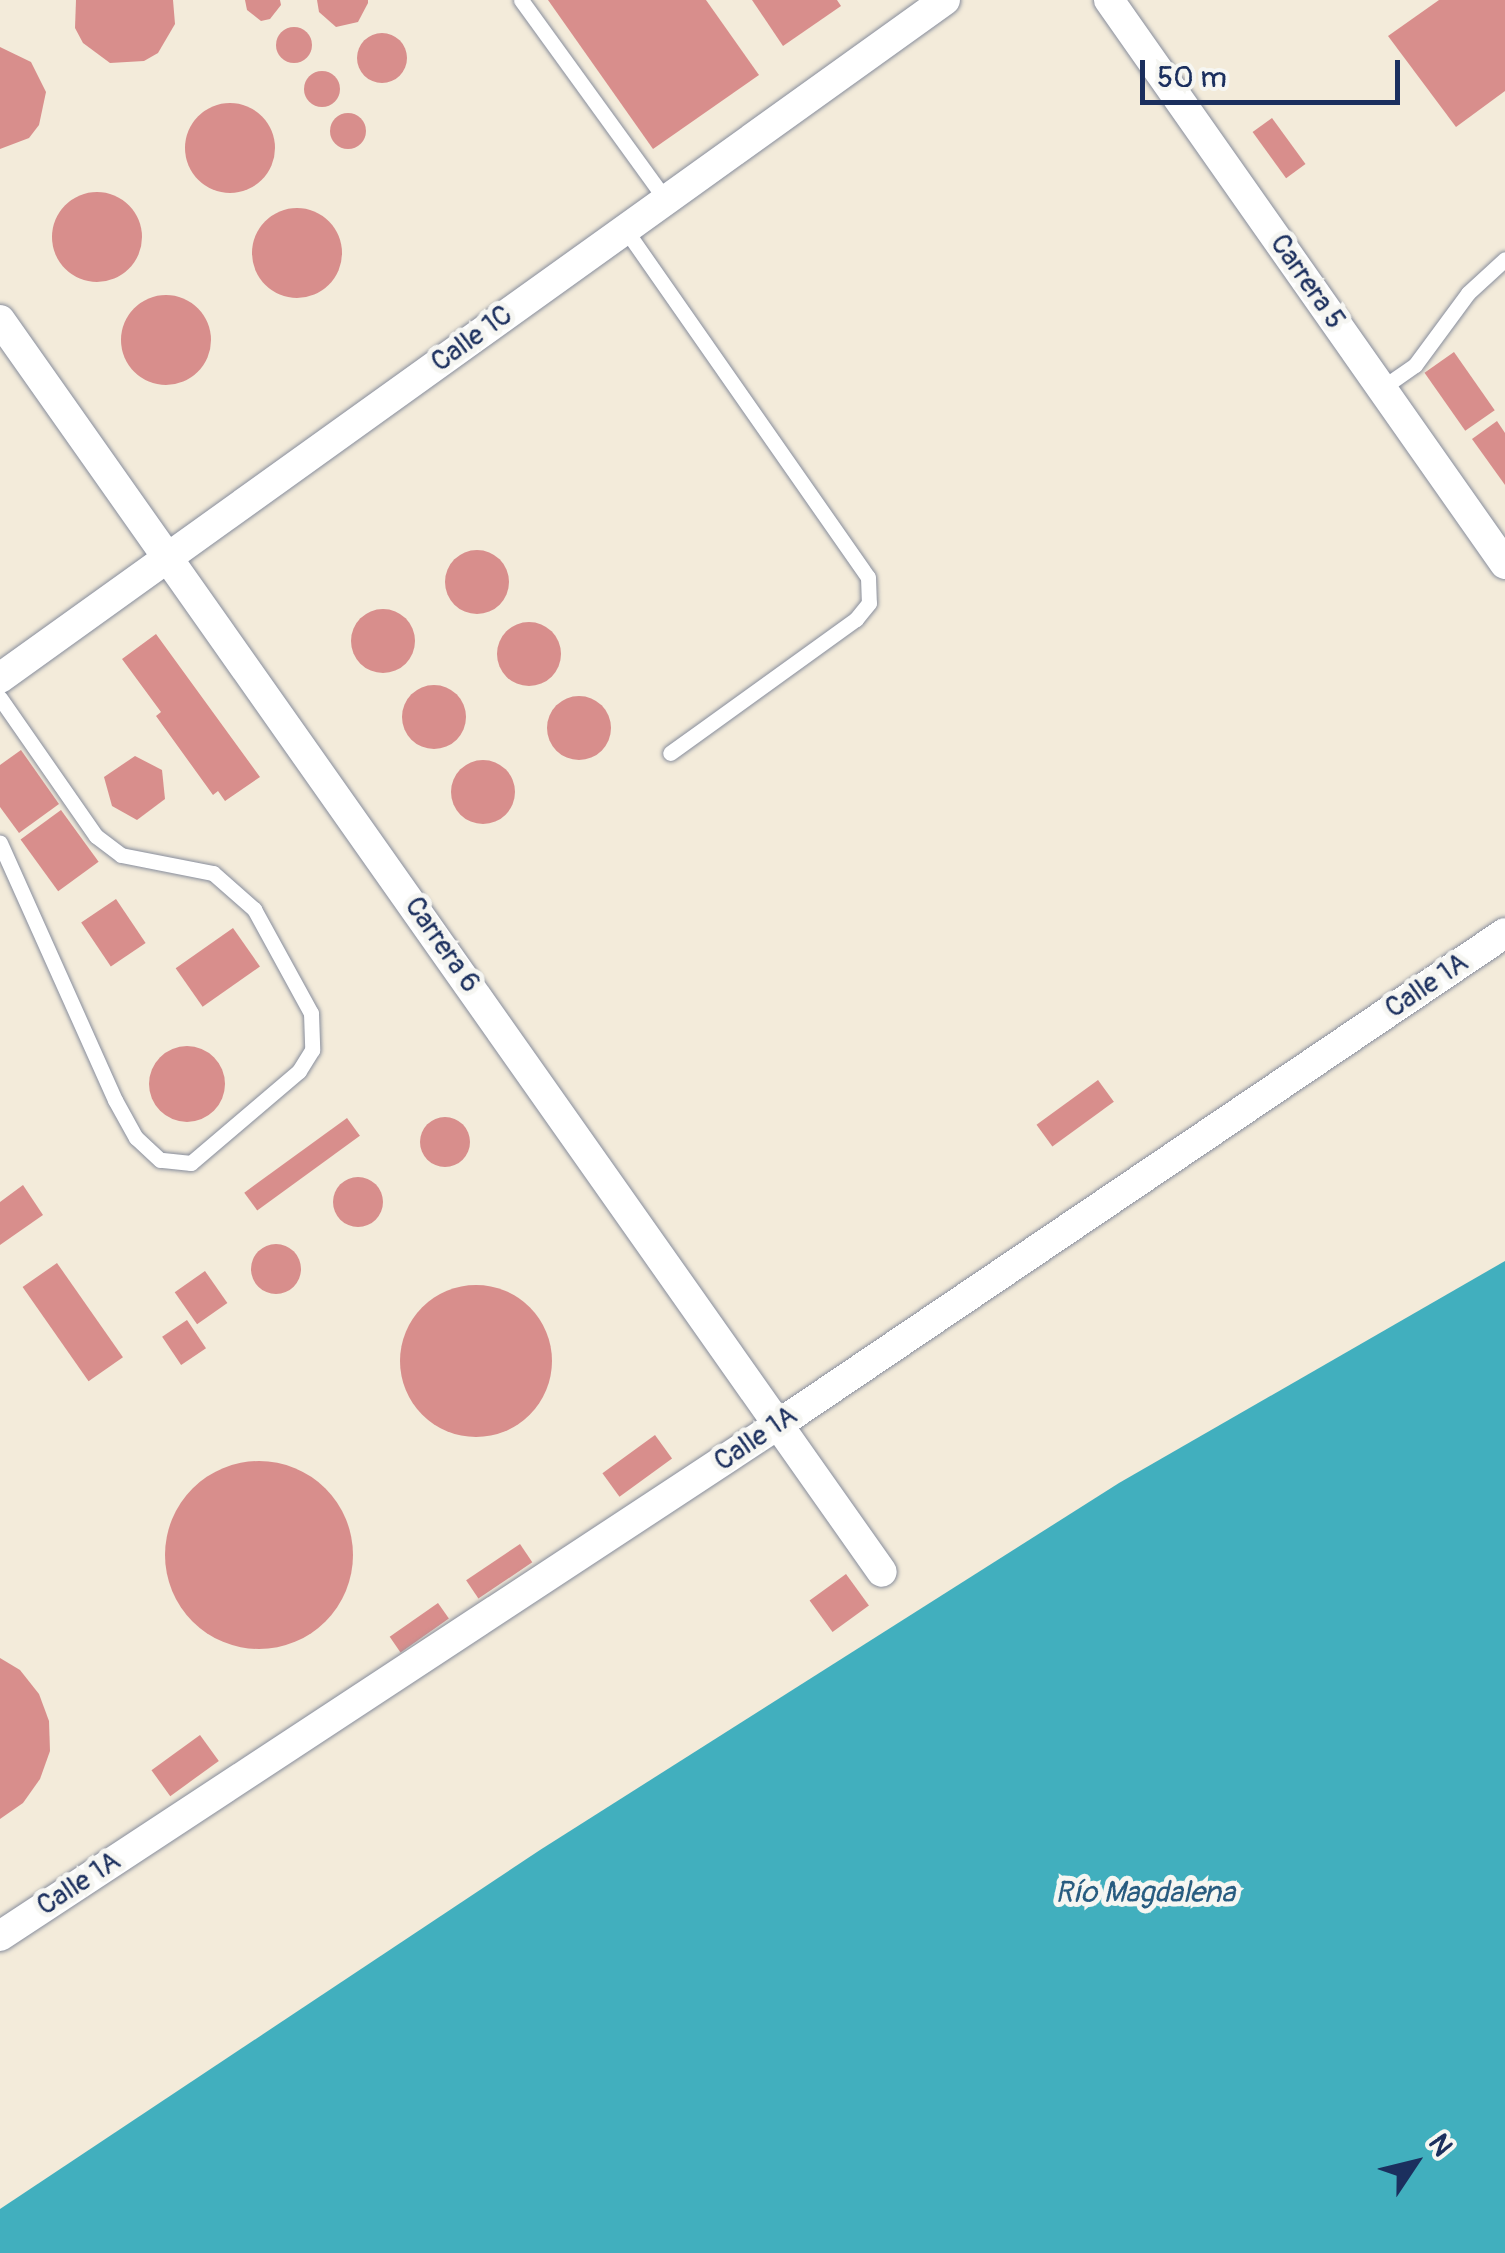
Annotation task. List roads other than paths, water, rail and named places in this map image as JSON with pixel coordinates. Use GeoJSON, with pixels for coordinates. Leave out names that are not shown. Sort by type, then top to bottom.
{"type":"FeatureCollection","features":[{"type":"Feature","properties":{"kind":"street","name":"Calle 1C"},"geometry":{"type":"LineString","coordinates":[[0,678],[945,0]]}},
{"type":"Feature","properties":{"kind":"street","name":"Carrera 5"},"geometry":{"type":"LineString","coordinates":[[1109,0],[1505,564]]}},
{"type":"Feature","properties":{"kind":"street","name":"Carrera 6"},"geometry":{"type":"LineString","coordinates":[[0,320],[882,1572]]}},
{"type":"Feature","properties":{"kind":"street","name":"Calle 1A"},"geometry":{"type":"LineString","coordinates":[[0,1936],[779,1424],[1505,933]]}},
{"type":"Feature","properties":{"kind":"lane"},"geometry":{"type":"LineString","coordinates":[[521,0],[666,200]]}},
{"type":"Feature","properties":{"kind":"lane"},"geometry":{"type":"LineString","coordinates":[[625,229],[868,578],[869,603],[856,618],[670,752]]}},
{"type":"Feature","properties":{"kind":"lane"},"geometry":{"type":"LineString","coordinates":[[1382,388],[1414,365],[1468,293],[1505,259]]}},
{"type":"Feature","properties":{"kind":"lane"},"geometry":{"type":"LineString","coordinates":[[0,698],[96,836],[121,855],[213,873],[254,909],[310,1013],[312,1050],[299,1072],[191,1163],[160,1160],[136,1138],[116,1100],[0,843]]}},
{"type":"Feature","properties":{"kind":"water","name":"Río Magdalena"},"geometry":{"type":"Polygon","coordinates":[[[1505,1261],[1505,2253],[0,2253],[0,2209],[540,1850],[1119,1483],[1505,1261]]]}}]}
